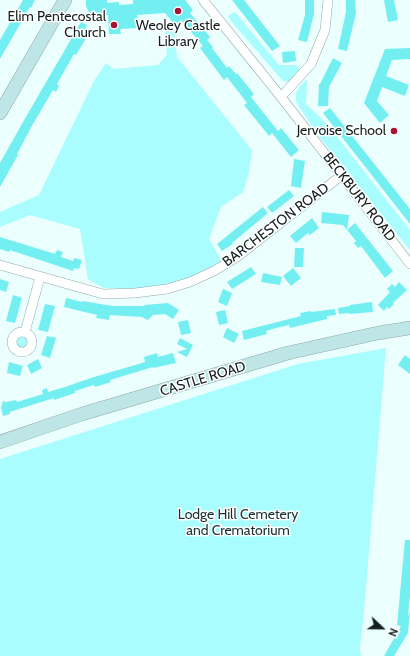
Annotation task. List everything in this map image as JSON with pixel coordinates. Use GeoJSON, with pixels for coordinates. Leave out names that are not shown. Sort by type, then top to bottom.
{"type":"FeatureCollection","features":[{"type":"Feature","properties":{"kind":"street"},"geometry":{"type":"LineString","coordinates":[[0,113],[65,0]]}},
{"type":"Feature","properties":{"kind":"street","name":"BECKBURY ROAD"},"geometry":{"type":"LineString","coordinates":[[203,0],[281,97],[410,264]]}},
{"type":"Feature","properties":{"kind":"street"},"geometry":{"type":"LineString","coordinates":[[281,97],[311,64],[325,30],[328,0]]}},
{"type":"Feature","properties":{"kind":"street","name":"BARCHESTON ROAD"},"geometry":{"type":"LineString","coordinates":[[0,265],[103,294],[135,293],[167,288],[190,282],[214,271],[237,257],[342,175]]}},
{"type":"Feature","properties":{"kind":"street"},"geometry":{"type":"LineString","coordinates":[[25,332],[40,277]]}},
{"type":"Feature","properties":{"kind":"street","name":"CASTLE ROAD"},"geometry":{"type":"LineString","coordinates":[[0,442],[82,414],[288,354],[378,333],[410,328]]}},
{"type":"Feature","properties":{"kind":"green space"},"geometry":{"type":"Polygon","coordinates":[[[235,12],[279,65],[296,65],[300,70],[290,82],[283,81],[231,21],[228,16],[235,12]]]}},
{"type":"Feature","properties":{"kind":"green space"},"geometry":{"type":"Polygon","coordinates":[[[165,29],[174,29],[177,57],[252,150],[249,173],[243,192],[221,207],[209,239],[221,260],[212,267],[189,278],[166,284],[135,289],[104,288],[88,279],[80,229],[30,215],[0,227],[0,212],[39,195],[94,81],[106,63],[114,69],[158,65],[167,55],[165,29]]]}},
{"type":"Feature","properties":{"kind":"green space"},"geometry":{"type":"Polygon","coordinates":[[[307,79],[306,104],[327,124],[410,230],[410,250],[318,135],[296,102],[296,93],[307,79]]]}},
{"type":"Feature","properties":{"kind":"green space"},"geometry":{"type":"Polygon","coordinates":[[[22,333],[28,336],[31,342],[28,348],[22,351],[16,348],[13,342],[16,336],[22,333]]]}},
{"type":"Feature","properties":{"kind":"green space","name":"Lodge Hill Cemetery and Crematorium"},"geometry":{"type":"Polygon","coordinates":[[[386,348],[360,647],[361,656],[0,656],[0,459],[298,364],[386,348]]]}},
{"type":"Feature","properties":{"kind":"building"},"geometry":{"type":"Polygon","coordinates":[[[23,0],[35,0],[0,59],[0,40],[23,0]]]}},
{"type":"Feature","properties":{"kind":"building"},"geometry":{"type":"Polygon","coordinates":[[[86,0],[107,0],[107,3],[119,2],[119,5],[133,4],[133,0],[185,0],[193,10],[190,13],[210,37],[207,40],[227,68],[229,66],[236,74],[237,73],[254,94],[251,97],[278,131],[281,128],[299,150],[291,157],[272,133],[269,136],[244,105],[247,103],[227,77],[224,80],[200,48],[203,46],[181,20],[175,25],[165,13],[137,15],[137,28],[120,29],[121,34],[109,34],[108,15],[91,17],[86,6],[86,0]]]}},
{"type":"Feature","properties":{"kind":"building"},"geometry":{"type":"Polygon","coordinates":[[[232,0],[244,0],[280,46],[272,51],[232,0]]]}},
{"type":"Feature","properties":{"kind":"building"},"geometry":{"type":"Polygon","coordinates":[[[305,0],[314,0],[314,14],[307,42],[298,40],[305,15],[305,0]]]}},
{"type":"Feature","properties":{"kind":"building"},"geometry":{"type":"Polygon","coordinates":[[[346,0],[355,0],[356,13],[347,51],[338,49],[346,12],[346,0]]]}},
{"type":"Feature","properties":{"kind":"building"},"geometry":{"type":"Polygon","coordinates":[[[384,0],[394,0],[398,20],[388,22],[384,0]]]}},
{"type":"Feature","properties":{"kind":"building"},"geometry":{"type":"Polygon","coordinates":[[[81,22],[87,25],[85,28],[88,29],[85,34],[88,35],[76,55],[74,54],[57,84],[59,86],[56,92],[53,90],[33,124],[0,187],[0,163],[81,22]]]}},
{"type":"Feature","properties":{"kind":"building"},"geometry":{"type":"Polygon","coordinates":[[[410,48],[410,59],[392,60],[386,76],[409,85],[405,96],[382,87],[377,101],[389,115],[380,123],[364,103],[385,49],[410,48]]]}},
{"type":"Feature","properties":{"kind":"building"},"geometry":{"type":"Polygon","coordinates":[[[295,51],[296,61],[283,63],[282,52],[295,51]]]}},
{"type":"Feature","properties":{"kind":"building"},"geometry":{"type":"Polygon","coordinates":[[[333,58],[342,63],[329,87],[328,106],[318,106],[319,84],[333,58]]]}},
{"type":"Feature","properties":{"kind":"building"},"geometry":{"type":"Polygon","coordinates":[[[330,108],[410,209],[410,224],[323,113],[330,108]]]}},
{"type":"Feature","properties":{"kind":"building"},"geometry":{"type":"Polygon","coordinates":[[[294,159],[305,161],[301,188],[291,186],[294,159]]]}},
{"type":"Feature","properties":{"kind":"building"},"geometry":{"type":"Polygon","coordinates":[[[289,190],[294,196],[272,213],[267,207],[289,190]]]}},
{"type":"Feature","properties":{"kind":"building"},"geometry":{"type":"Polygon","coordinates":[[[263,207],[268,213],[232,243],[233,244],[222,251],[217,244],[263,207]]]}},
{"type":"Feature","properties":{"kind":"building"},"geometry":{"type":"Polygon","coordinates":[[[322,212],[349,215],[347,230],[343,225],[321,223],[322,212]]]}},
{"type":"Feature","properties":{"kind":"building"},"geometry":{"type":"Polygon","coordinates":[[[312,218],[319,228],[310,235],[308,233],[296,243],[290,236],[312,218]]]}},
{"type":"Feature","properties":{"kind":"building"},"geometry":{"type":"Polygon","coordinates":[[[355,223],[393,271],[385,278],[361,246],[358,248],[354,243],[356,241],[347,230],[355,223]]]}},
{"type":"Feature","properties":{"kind":"building"},"geometry":{"type":"Polygon","coordinates":[[[0,237],[55,254],[57,250],[63,252],[61,257],[73,261],[74,258],[82,260],[79,269],[74,268],[73,271],[10,250],[9,252],[0,249],[0,237]]]}},
{"type":"Feature","properties":{"kind":"building"},"geometry":{"type":"Polygon","coordinates":[[[295,248],[304,248],[303,267],[294,267],[295,248]]]}},
{"type":"Feature","properties":{"kind":"building"},"geometry":{"type":"Polygon","coordinates":[[[251,267],[256,274],[232,289],[227,282],[251,267]]]}},
{"type":"Feature","properties":{"kind":"building"},"geometry":{"type":"Polygon","coordinates":[[[293,268],[301,278],[291,286],[283,276],[293,268]]]}},
{"type":"Feature","properties":{"kind":"building"},"geometry":{"type":"Polygon","coordinates":[[[263,273],[282,277],[280,285],[261,282],[263,273]]]}},
{"type":"Feature","properties":{"kind":"building"},"geometry":{"type":"Polygon","coordinates":[[[0,279],[9,282],[6,292],[0,290],[0,279]]]}},
{"type":"Feature","properties":{"kind":"building"},"geometry":{"type":"Polygon","coordinates":[[[399,282],[407,290],[393,303],[394,304],[389,309],[387,307],[384,311],[378,305],[390,292],[387,289],[392,284],[395,287],[399,282]]]}},
{"type":"Feature","properties":{"kind":"building"},"geometry":{"type":"Polygon","coordinates":[[[223,289],[232,293],[227,306],[218,302],[223,289]]]}},
{"type":"Feature","properties":{"kind":"building"},"geometry":{"type":"Polygon","coordinates":[[[13,295],[22,298],[15,323],[6,321],[13,295]]]}},
{"type":"Feature","properties":{"kind":"building"},"geometry":{"type":"Polygon","coordinates":[[[66,298],[82,302],[113,306],[145,306],[144,305],[168,303],[179,310],[173,319],[165,314],[153,315],[148,320],[142,317],[110,315],[109,320],[96,318],[97,315],[64,307],[66,298]]]}},
{"type":"Feature","properties":{"kind":"building"},"geometry":{"type":"Polygon","coordinates":[[[372,302],[373,312],[339,314],[338,308],[372,302]]]}},
{"type":"Feature","properties":{"kind":"building"},"geometry":{"type":"Polygon","coordinates":[[[45,304],[55,306],[48,332],[38,330],[45,304]]]}},
{"type":"Feature","properties":{"kind":"building"},"geometry":{"type":"Polygon","coordinates":[[[335,309],[336,315],[327,316],[327,319],[290,328],[289,325],[276,328],[266,331],[267,334],[244,340],[242,331],[301,316],[300,313],[335,309]]]}},
{"type":"Feature","properties":{"kind":"building"},"geometry":{"type":"Polygon","coordinates":[[[225,310],[228,323],[219,325],[216,312],[225,310]]]}},
{"type":"Feature","properties":{"kind":"building"},"geometry":{"type":"Polygon","coordinates":[[[188,320],[191,333],[181,335],[178,322],[188,320]]]}},
{"type":"Feature","properties":{"kind":"building"},"geometry":{"type":"Polygon","coordinates":[[[227,328],[239,334],[234,343],[223,337],[227,328]]]}},
{"type":"Feature","properties":{"kind":"building"},"geometry":{"type":"Polygon","coordinates":[[[47,336],[56,338],[50,358],[41,355],[47,336]]]}},
{"type":"Feature","properties":{"kind":"building"},"geometry":{"type":"Polygon","coordinates":[[[180,338],[193,345],[187,357],[177,352],[187,349],[177,344],[180,338]]]}},
{"type":"Feature","properties":{"kind":"building"},"geometry":{"type":"Polygon","coordinates":[[[157,353],[158,357],[173,353],[176,363],[153,367],[110,380],[111,382],[95,387],[94,385],[54,400],[54,398],[10,412],[10,414],[3,416],[1,408],[3,401],[6,402],[16,400],[17,402],[43,394],[42,390],[47,388],[48,392],[145,362],[144,357],[157,353]]]}},
{"type":"Feature","properties":{"kind":"building"},"geometry":{"type":"Polygon","coordinates":[[[405,355],[410,359],[410,374],[398,365],[405,355]]]}},
{"type":"Feature","properties":{"kind":"building"},"geometry":{"type":"Polygon","coordinates":[[[38,359],[42,368],[31,374],[27,365],[38,359]]]}},
{"type":"Feature","properties":{"kind":"building"},"geometry":{"type":"Polygon","coordinates":[[[9,362],[23,366],[20,376],[7,373],[9,362]]]}},
{"type":"Feature","properties":{"kind":"building"},"geometry":{"type":"Polygon","coordinates":[[[405,540],[410,540],[410,596],[408,616],[410,612],[408,633],[394,656],[384,656],[401,626],[397,625],[405,540]]]}},
{"type":"Feature","properties":{"kind":"place","name":"Weoley Castle Library"},"geometry":{"type":"Point","coordinates":[178,11]}},
{"type":"Feature","properties":{"kind":"place","name":"Elim Pentecostal Church"},"geometry":{"type":"Point","coordinates":[114,25]}},
{"type":"Feature","properties":{"kind":"place","name":"Jervoise School"},"geometry":{"type":"Point","coordinates":[394,131]}}]}
